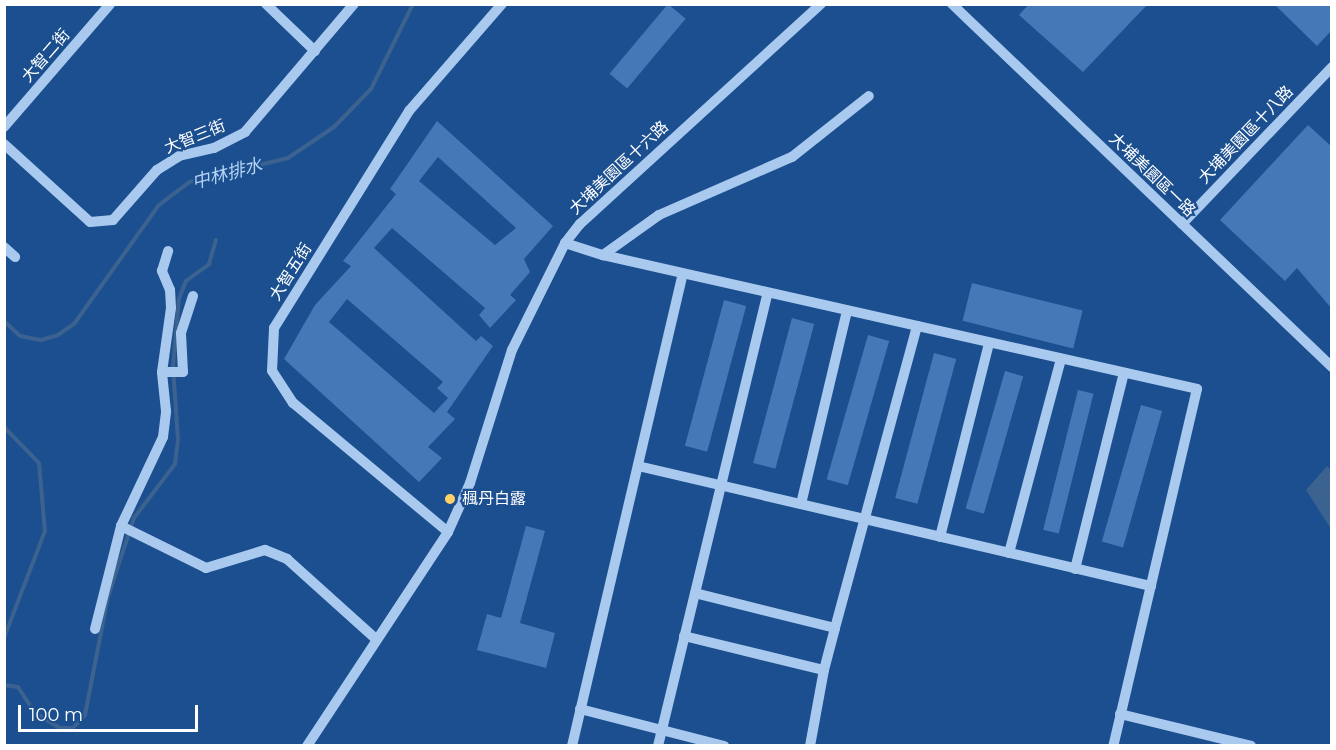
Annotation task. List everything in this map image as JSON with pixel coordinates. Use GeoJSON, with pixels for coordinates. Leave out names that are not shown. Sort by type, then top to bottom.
{"type":"FeatureCollection","features":[{"type":"Feature","properties":{"kind":"street","name":"大智二街"},"geometry":{"type":"LineString","coordinates":[[4,127],[110,4]]}},
{"type":"Feature","properties":{"kind":"street"},"geometry":{"type":"LineString","coordinates":[[266,4],[315,51]]}},
{"type":"Feature","properties":{"kind":"street","name":"大智三街"},"geometry":{"type":"LineString","coordinates":[[4,144],[90,222],[113,220],[157,170],[179,156],[214,148],[245,132],[354,4]]}},
{"type":"Feature","properties":{"kind":"street","name":"大智五街"},"geometry":{"type":"LineString","coordinates":[[448,532],[293,403],[272,371],[274,328],[409,111],[502,4]]}},
{"type":"Feature","properties":{"kind":"street","name":"大埔美園區十六路"},"geometry":{"type":"LineString","coordinates":[[307,746],[448,532],[473,475],[512,350],[565,243],[580,224],[821,4]]}},
{"type":"Feature","properties":{"kind":"street","name":"大埔美園區一路"},"geometry":{"type":"LineString","coordinates":[[952,4],[1332,367]]}},
{"type":"Feature","properties":{"kind":"street","name":"大埔美園區十八路"},"geometry":{"type":"LineString","coordinates":[[1182,224],[1332,67]]}},
{"type":"Feature","properties":{"kind":"street"},"geometry":{"type":"LineString","coordinates":[[603,255],[659,215],[792,157],[869,96]]}},
{"type":"Feature","properties":{"kind":"street"},"geometry":{"type":"LineString","coordinates":[[565,243],[603,255],[683,274],[1197,389],[1113,746]]}},
{"type":"Feature","properties":{"kind":"street"},"geometry":{"type":"LineString","coordinates":[[4,248],[15,257]]}},
{"type":"Feature","properties":{"kind":"street"},"geometry":{"type":"LineString","coordinates":[[95,629],[121,526],[163,437],[166,411],[162,372],[171,308],[162,271],[168,251]]}},
{"type":"Feature","properties":{"kind":"street"},"geometry":{"type":"LineString","coordinates":[[572,746],[683,274]]}},
{"type":"Feature","properties":{"kind":"street"},"geometry":{"type":"LineString","coordinates":[[658,746],[768,293]]}},
{"type":"Feature","properties":{"kind":"street"},"geometry":{"type":"LineString","coordinates":[[162,372],[183,372],[182,333],[194,296]]}},
{"type":"Feature","properties":{"kind":"street"},"geometry":{"type":"LineString","coordinates":[[801,504],[847,311]]}},
{"type":"Feature","properties":{"kind":"street"},"geometry":{"type":"LineString","coordinates":[[810,746],[824,670],[917,326]]}},
{"type":"Feature","properties":{"kind":"street"},"geometry":{"type":"LineString","coordinates":[[940,537],[989,343]]}},
{"type":"Feature","properties":{"kind":"street"},"geometry":{"type":"LineString","coordinates":[[1009,553],[1060,359]]}},
{"type":"Feature","properties":{"kind":"street"},"geometry":{"type":"LineString","coordinates":[[1075,569],[1124,373]]}},
{"type":"Feature","properties":{"kind":"street"},"geometry":{"type":"LineString","coordinates":[[638,466],[1150,586]]}},
{"type":"Feature","properties":{"kind":"street"},"geometry":{"type":"LineString","coordinates":[[121,526],[206,568],[265,550],[287,559],[376,639]]}},
{"type":"Feature","properties":{"kind":"street"},"geometry":{"type":"LineString","coordinates":[[695,593],[835,628]]}},
{"type":"Feature","properties":{"kind":"street"},"geometry":{"type":"LineString","coordinates":[[684,636],[824,670]]}},
{"type":"Feature","properties":{"kind":"street"},"geometry":{"type":"LineString","coordinates":[[580,709],[724,746]]}},
{"type":"Feature","properties":{"kind":"street"},"geometry":{"type":"LineString","coordinates":[[1120,714],[1251,746]]}},
{"type":"Feature","properties":{"kind":"water"},"geometry":{"type":"Polygon","coordinates":[[[1327,466],[1331,470],[1331,529],[1306,490],[1327,466]]]}},
{"type":"Feature","properties":{"kind":"building"},"geometry":{"type":"Polygon","coordinates":[[[668,4],[686,19],[627,88],[610,74],[668,4]]]}},
{"type":"Feature","properties":{"kind":"building"},"geometry":{"type":"Polygon","coordinates":[[[1029,4],[1148,4],[1083,72],[1019,15],[1029,4]]]}},
{"type":"Feature","properties":{"kind":"building"},"geometry":{"type":"Polygon","coordinates":[[[1274,4],[1332,4],[1332,30],[1317,46],[1274,4]]]}},
{"type":"Feature","properties":{"kind":"building"},"geometry":{"type":"Polygon","coordinates":[[[437,121],[553,226],[524,259],[530,272],[510,295],[516,300],[490,328],[479,315],[485,308],[392,228],[374,248],[476,341],[481,336],[493,346],[447,412],[455,419],[428,447],[442,458],[419,482],[284,359],[315,305],[351,266],[343,261],[396,194],[390,189],[437,121]],[[438,157],[419,181],[495,245],[516,228],[438,157]],[[347,299],[329,322],[434,413],[448,398],[437,388],[443,382],[347,299]]]}},
{"type":"Feature","properties":{"kind":"building"},"geometry":{"type":"Polygon","coordinates":[[[1308,125],[1332,147],[1332,309],[1297,268],[1285,281],[1220,220],[1308,125]]]}},
{"type":"Feature","properties":{"kind":"building"},"geometry":{"type":"Polygon","coordinates":[[[972,283],[1083,311],[1073,348],[963,321],[972,283]]]}},
{"type":"Feature","properties":{"kind":"building"},"geometry":{"type":"Polygon","coordinates":[[[724,300],[746,306],[707,452],[685,446],[724,300]]]}},
{"type":"Feature","properties":{"kind":"building"},"geometry":{"type":"Polygon","coordinates":[[[792,318],[814,324],[775,469],[753,463],[792,318]]]}},
{"type":"Feature","properties":{"kind":"building"},"geometry":{"type":"Polygon","coordinates":[[[868,335],[889,341],[848,485],[827,479],[868,335]]]}},
{"type":"Feature","properties":{"kind":"building"},"geometry":{"type":"Polygon","coordinates":[[[934,353],[956,359],[917,504],[895,498],[934,353]]]}},
{"type":"Feature","properties":{"kind":"building"},"geometry":{"type":"Polygon","coordinates":[[[1005,371],[1023,376],[984,514],[966,508],[1005,371]]]}},
{"type":"Feature","properties":{"kind":"building"},"geometry":{"type":"Polygon","coordinates":[[[1078,390],[1094,394],[1059,534],[1043,530],[1078,390]]]}},
{"type":"Feature","properties":{"kind":"building"},"geometry":{"type":"Polygon","coordinates":[[[1141,405],[1162,411],[1123,548],[1102,541],[1141,405]]]}},
{"type":"Feature","properties":{"kind":"building"},"geometry":{"type":"Polygon","coordinates":[[[526,526],[545,531],[520,623],[555,633],[546,668],[477,650],[487,614],[501,618],[526,526]]]}},
{"type":"Feature","properties":{"kind":"waterway","name":"中林排水"},"geometry":{"type":"LineString","coordinates":[[4,321],[20,336],[41,340],[58,335],[74,324],[159,205],[189,182],[288,158],[334,127],[371,89],[413,4]]}},
{"type":"Feature","properties":{"kind":"waterway"},"geometry":{"type":"LineString","coordinates":[[4,685],[18,687],[35,713],[60,728],[73,728],[85,715],[108,597],[134,518],[175,464],[178,440],[173,367],[179,299],[186,281],[209,264],[216,240]]}},
{"type":"Feature","properties":{"kind":"waterway","name":"中林排水"},"geometry":{"type":"LineString","coordinates":[[4,427],[39,463],[45,531],[4,638]]}},
{"type":"Feature","properties":{"kind":"place","name":"楓丹白露"},"geometry":{"type":"Point","coordinates":[450,499]}}]}
